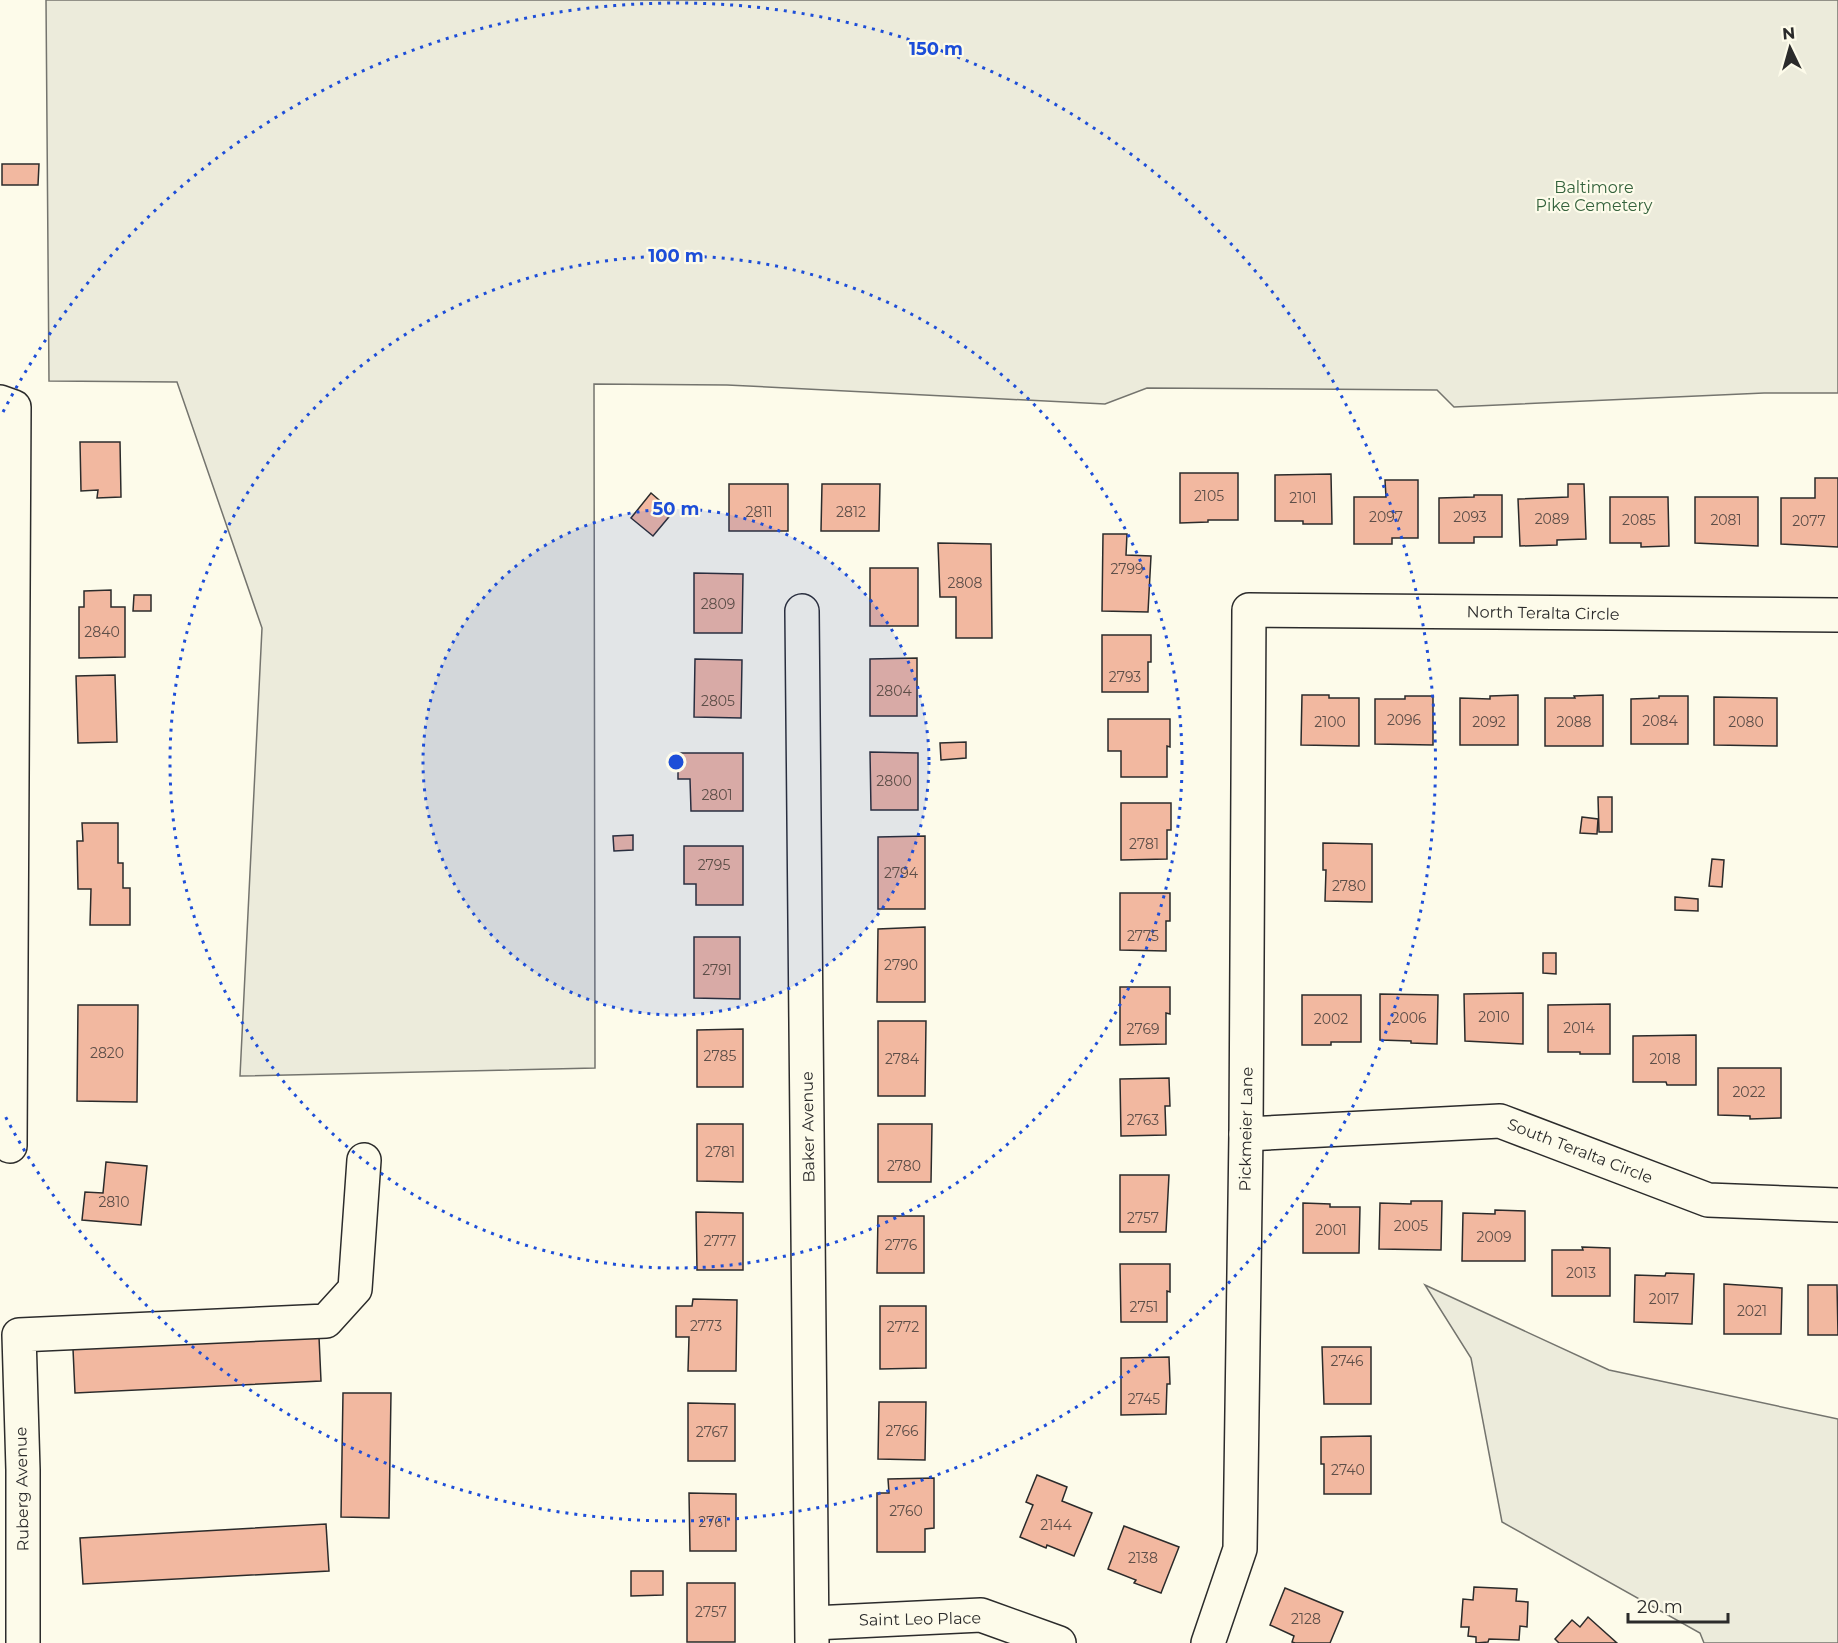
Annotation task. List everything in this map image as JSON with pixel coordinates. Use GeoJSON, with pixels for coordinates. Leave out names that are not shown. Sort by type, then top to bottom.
{"type":"FeatureCollection","features":[{"type":"Feature","properties":{"kind":"street"},"geometry":{"type":"LineString","coordinates":[[7,405],[10,1146]]}},
{"type":"Feature","properties":{"kind":"street","name":"North Teralta Circle"},"geometry":{"type":"LineString","coordinates":[[1249,610],[1838,615]]}},
{"type":"Feature","properties":{"kind":"street","name":"Pickmeier Lane"},"geometry":{"type":"LineString","coordinates":[[1208,1643],[1240,1549],[1246,1134],[1249,610]]}},
{"type":"Feature","properties":{"kind":"street","name":"Baker Avenue"},"geometry":{"type":"LineString","coordinates":[[802,611],[812,1633]]}},
{"type":"Feature","properties":{"kind":"street","name":"South Teralta Circle"},"geometry":{"type":"LineString","coordinates":[[1246,1134],[1500,1121],[1708,1200],[1838,1205]]}},
{"type":"Feature","properties":{"kind":"street","name":"Ruberg Avenue"},"geometry":{"type":"LineString","coordinates":[[23,1643],[12,1471],[19,1335],[326,1321],[355,1289],[364,1160]]}},
{"type":"Feature","properties":{"kind":"street","name":"Saint Leo Place"},"geometry":{"type":"LineString","coordinates":[[812,1633],[981,1615],[1059,1643]]}},
{"type":"Feature","properties":{"kind":"green space","name":"Baltimore Pike Cemetery"},"geometry":{"type":"Polygon","coordinates":[[[46,0],[1838,0],[1838,393],[1764,393],[1454,407],[1437,390],[1147,388],[1105,404],[727,385],[594,384],[595,1068],[240,1076],[262,628],[177,382],[49,381],[46,0]]]}},
{"type":"Feature","properties":{"kind":"green space"},"geometry":{"type":"Polygon","coordinates":[[[1425,1285],[1609,1370],[1838,1419],[1838,1643],[1704,1643],[1700,1633],[1502,1522],[1471,1358],[1425,1285]]]}},
{"type":"Feature","properties":{"kind":"building"},"geometry":{"type":"Polygon","coordinates":[[[2,164],[39,164],[38,185],[2,185],[2,164]]]}},
{"type":"Feature","properties":{"kind":"building"},"geometry":{"type":"Polygon","coordinates":[[[80,442],[120,442],[121,497],[97,498],[98,490],[81,491],[80,442]]]}},
{"type":"Feature","properties":{"kind":"building"},"geometry":{"type":"Polygon","coordinates":[[[1180,473],[1238,473],[1238,520],[1180,523],[1180,473]]]}},
{"type":"Feature","properties":{"kind":"building"},"geometry":{"type":"Polygon","coordinates":[[[1331,474],[1332,524],[1275,521],[1275,475],[1331,474]]]}},
{"type":"Feature","properties":{"kind":"building"},"geometry":{"type":"Polygon","coordinates":[[[1815,478],[1838,478],[1838,547],[1781,544],[1781,498],[1815,498],[1815,478]]]}},
{"type":"Feature","properties":{"kind":"building"},"geometry":{"type":"Polygon","coordinates":[[[1385,480],[1418,480],[1418,538],[1392,538],[1392,544],[1354,544],[1354,497],[1386,497],[1385,480]]]}},
{"type":"Feature","properties":{"kind":"building"},"geometry":{"type":"Polygon","coordinates":[[[729,484],[788,484],[788,531],[729,531],[729,484]]]}},
{"type":"Feature","properties":{"kind":"building"},"geometry":{"type":"Polygon","coordinates":[[[822,484],[880,484],[879,531],[821,531],[822,484]]]}},
{"type":"Feature","properties":{"kind":"building"},"geometry":{"type":"Polygon","coordinates":[[[1568,484],[1584,484],[1586,539],[1557,540],[1557,545],[1520,546],[1518,499],[1568,497],[1568,484]]]}},
{"type":"Feature","properties":{"kind":"building"},"geometry":{"type":"Polygon","coordinates":[[[651,493],[673,512],[653,536],[631,518],[651,493]]]}},
{"type":"Feature","properties":{"kind":"building"},"geometry":{"type":"Polygon","coordinates":[[[1474,495],[1502,495],[1502,537],[1474,537],[1474,543],[1439,543],[1439,498],[1474,497],[1474,495]]]}},
{"type":"Feature","properties":{"kind":"building"},"geometry":{"type":"Polygon","coordinates":[[[1610,497],[1668,497],[1669,546],[1641,547],[1641,543],[1610,543],[1610,497]]]}},
{"type":"Feature","properties":{"kind":"building"},"geometry":{"type":"Polygon","coordinates":[[[1695,497],[1758,497],[1758,546],[1695,543],[1695,497]]]}},
{"type":"Feature","properties":{"kind":"building"},"geometry":{"type":"Polygon","coordinates":[[[1103,534],[1127,534],[1126,555],[1151,556],[1148,612],[1102,611],[1103,534]]]}},
{"type":"Feature","properties":{"kind":"building"},"geometry":{"type":"Polygon","coordinates":[[[938,543],[991,544],[992,638],[956,638],[956,597],[940,597],[938,543]]]}},
{"type":"Feature","properties":{"kind":"building"},"geometry":{"type":"Polygon","coordinates":[[[870,568],[918,568],[918,626],[870,626],[870,568]]]}},
{"type":"Feature","properties":{"kind":"building"},"geometry":{"type":"Polygon","coordinates":[[[694,573],[743,574],[742,633],[694,633],[694,573]]]}},
{"type":"Feature","properties":{"kind":"building"},"geometry":{"type":"Polygon","coordinates":[[[111,590],[111,607],[125,607],[125,657],[79,658],[79,607],[84,607],[84,591],[111,590]]]}},
{"type":"Feature","properties":{"kind":"building"},"geometry":{"type":"Polygon","coordinates":[[[134,595],[151,595],[151,611],[133,611],[134,595]]]}},
{"type":"Feature","properties":{"kind":"building"},"geometry":{"type":"Polygon","coordinates":[[[1102,635],[1151,635],[1148,692],[1102,692],[1102,635]]]}},
{"type":"Feature","properties":{"kind":"building"},"geometry":{"type":"Polygon","coordinates":[[[917,658],[917,716],[870,716],[870,659],[917,658]]]}},
{"type":"Feature","properties":{"kind":"building"},"geometry":{"type":"Polygon","coordinates":[[[695,659],[742,660],[741,718],[694,717],[695,659]]]}},
{"type":"Feature","properties":{"kind":"building"},"geometry":{"type":"Polygon","coordinates":[[[115,675],[117,742],[78,743],[76,676],[115,675]]]}},
{"type":"Feature","properties":{"kind":"building"},"geometry":{"type":"Polygon","coordinates":[[[1302,695],[1359,698],[1359,746],[1301,745],[1302,695]]]}},
{"type":"Feature","properties":{"kind":"building"},"geometry":{"type":"Polygon","coordinates":[[[1518,695],[1518,745],[1460,745],[1460,698],[1490,699],[1490,696],[1518,695]]]}},
{"type":"Feature","properties":{"kind":"building"},"geometry":{"type":"Polygon","coordinates":[[[1603,695],[1603,746],[1545,746],[1545,698],[1603,695]]]}},
{"type":"Feature","properties":{"kind":"building"},"geometry":{"type":"Polygon","coordinates":[[[1405,696],[1433,696],[1433,745],[1375,744],[1375,699],[1405,699],[1405,696]]]}},
{"type":"Feature","properties":{"kind":"building"},"geometry":{"type":"Polygon","coordinates":[[[1659,696],[1688,696],[1688,744],[1631,744],[1631,699],[1659,698],[1659,696]]]}},
{"type":"Feature","properties":{"kind":"building"},"geometry":{"type":"Polygon","coordinates":[[[1714,697],[1777,698],[1777,746],[1714,745],[1714,697]]]}},
{"type":"Feature","properties":{"kind":"building"},"geometry":{"type":"Polygon","coordinates":[[[1108,719],[1170,719],[1167,777],[1121,777],[1121,751],[1108,751],[1108,719]]]}},
{"type":"Feature","properties":{"kind":"building"},"geometry":{"type":"Polygon","coordinates":[[[966,742],[966,758],[941,760],[940,743],[966,742]]]}},
{"type":"Feature","properties":{"kind":"building"},"geometry":{"type":"Polygon","coordinates":[[[870,752],[918,753],[918,810],[871,810],[870,752]]]}},
{"type":"Feature","properties":{"kind":"building"},"geometry":{"type":"Polygon","coordinates":[[[678,753],[743,753],[743,811],[691,811],[690,779],[678,779],[678,753]]]}},
{"type":"Feature","properties":{"kind":"building"},"geometry":{"type":"Polygon","coordinates":[[[1598,797],[1612,797],[1612,832],[1599,832],[1598,797]]]}},
{"type":"Feature","properties":{"kind":"building"},"geometry":{"type":"Polygon","coordinates":[[[1121,803],[1171,803],[1171,830],[1167,830],[1167,859],[1121,860],[1121,803]]]}},
{"type":"Feature","properties":{"kind":"building"},"geometry":{"type":"Polygon","coordinates":[[[1582,817],[1598,819],[1597,834],[1580,833],[1582,817]]]}},
{"type":"Feature","properties":{"kind":"building"},"geometry":{"type":"Polygon","coordinates":[[[82,823],[118,823],[118,863],[123,863],[123,888],[130,888],[130,925],[90,925],[91,889],[78,889],[77,841],[83,841],[82,823]]]}},
{"type":"Feature","properties":{"kind":"building"},"geometry":{"type":"Polygon","coordinates":[[[633,835],[633,850],[614,851],[613,836],[633,835]]]}},
{"type":"Feature","properties":{"kind":"building"},"geometry":{"type":"Polygon","coordinates":[[[925,836],[925,909],[878,909],[878,837],[925,836]]]}},
{"type":"Feature","properties":{"kind":"building"},"geometry":{"type":"Polygon","coordinates":[[[1323,843],[1372,844],[1372,902],[1325,901],[1326,870],[1323,870],[1323,843]]]}},
{"type":"Feature","properties":{"kind":"building"},"geometry":{"type":"Polygon","coordinates":[[[684,846],[743,846],[743,905],[696,905],[696,884],[684,884],[684,846]]]}},
{"type":"Feature","properties":{"kind":"building"},"geometry":{"type":"Polygon","coordinates":[[[1712,859],[1724,860],[1722,887],[1709,886],[1712,859]]]}},
{"type":"Feature","properties":{"kind":"building"},"geometry":{"type":"Polygon","coordinates":[[[1120,893],[1170,893],[1170,921],[1166,921],[1166,951],[1120,950],[1120,893]]]}},
{"type":"Feature","properties":{"kind":"building"},"geometry":{"type":"Polygon","coordinates":[[[1675,897],[1698,899],[1698,911],[1675,910],[1675,897]]]}},
{"type":"Feature","properties":{"kind":"building"},"geometry":{"type":"Polygon","coordinates":[[[925,927],[925,1002],[877,1002],[878,929],[925,927]]]}},
{"type":"Feature","properties":{"kind":"building"},"geometry":{"type":"Polygon","coordinates":[[[694,937],[740,937],[740,999],[694,998],[694,937]]]}},
{"type":"Feature","properties":{"kind":"building"},"geometry":{"type":"Polygon","coordinates":[[[1543,953],[1556,953],[1556,974],[1543,973],[1543,953]]]}},
{"type":"Feature","properties":{"kind":"building"},"geometry":{"type":"Polygon","coordinates":[[[1120,987],[1170,987],[1170,1014],[1166,1013],[1166,1044],[1120,1045],[1120,987]]]}},
{"type":"Feature","properties":{"kind":"building"},"geometry":{"type":"Polygon","coordinates":[[[1523,993],[1523,1044],[1465,1041],[1464,994],[1523,993]]]}},
{"type":"Feature","properties":{"kind":"building"},"geometry":{"type":"Polygon","coordinates":[[[1380,994],[1438,995],[1437,1044],[1380,1040],[1380,994]]]}},
{"type":"Feature","properties":{"kind":"building"},"geometry":{"type":"Polygon","coordinates":[[[1302,995],[1361,995],[1361,1042],[1302,1045],[1302,995]]]}},
{"type":"Feature","properties":{"kind":"building"},"geometry":{"type":"Polygon","coordinates":[[[1610,1004],[1610,1054],[1548,1052],[1548,1005],[1610,1004]]]}},
{"type":"Feature","properties":{"kind":"building"},"geometry":{"type":"Polygon","coordinates":[[[78,1005],[138,1005],[137,1102],[77,1101],[78,1005]]]}},
{"type":"Feature","properties":{"kind":"building"},"geometry":{"type":"Polygon","coordinates":[[[878,1021],[926,1021],[925,1096],[878,1096],[878,1021]]]}},
{"type":"Feature","properties":{"kind":"building"},"geometry":{"type":"Polygon","coordinates":[[[743,1029],[743,1087],[697,1087],[697,1030],[743,1029]]]}},
{"type":"Feature","properties":{"kind":"building"},"geometry":{"type":"Polygon","coordinates":[[[1696,1035],[1696,1085],[1633,1082],[1633,1036],[1696,1035]]]}},
{"type":"Feature","properties":{"kind":"building"},"geometry":{"type":"Polygon","coordinates":[[[1718,1068],[1781,1068],[1781,1118],[1750,1119],[1750,1116],[1718,1115],[1718,1068]]]}},
{"type":"Feature","properties":{"kind":"building"},"geometry":{"type":"Polygon","coordinates":[[[1169,1078],[1170,1106],[1165,1106],[1166,1135],[1121,1136],[1120,1079],[1169,1078]]]}},
{"type":"Feature","properties":{"kind":"building"},"geometry":{"type":"Polygon","coordinates":[[[697,1124],[743,1124],[743,1182],[697,1181],[697,1124]]]}},
{"type":"Feature","properties":{"kind":"building"},"geometry":{"type":"Polygon","coordinates":[[[878,1124],[932,1124],[931,1182],[878,1182],[878,1124]]]}},
{"type":"Feature","properties":{"kind":"building"},"geometry":{"type":"Polygon","coordinates":[[[106,1162],[147,1166],[141,1225],[82,1220],[85,1192],[103,1193],[106,1162]]]}},
{"type":"Feature","properties":{"kind":"building"},"geometry":{"type":"Polygon","coordinates":[[[1120,1175],[1169,1175],[1166,1232],[1120,1232],[1120,1175]]]}},
{"type":"Feature","properties":{"kind":"building"},"geometry":{"type":"Polygon","coordinates":[[[1411,1201],[1442,1201],[1441,1250],[1379,1249],[1380,1203],[1411,1204],[1411,1201]]]}},
{"type":"Feature","properties":{"kind":"building"},"geometry":{"type":"Polygon","coordinates":[[[1303,1203],[1330,1204],[1330,1207],[1360,1207],[1359,1253],[1303,1253],[1303,1203]]]}},
{"type":"Feature","properties":{"kind":"building"},"geometry":{"type":"Polygon","coordinates":[[[1495,1210],[1525,1211],[1525,1261],[1462,1261],[1463,1213],[1495,1214],[1495,1210]]]}},
{"type":"Feature","properties":{"kind":"building"},"geometry":{"type":"Polygon","coordinates":[[[696,1212],[743,1213],[743,1270],[697,1270],[696,1212]]]}},
{"type":"Feature","properties":{"kind":"building"},"geometry":{"type":"Polygon","coordinates":[[[878,1216],[924,1216],[924,1273],[877,1273],[878,1216]]]}},
{"type":"Feature","properties":{"kind":"building"},"geometry":{"type":"Polygon","coordinates":[[[1582,1247],[1610,1248],[1610,1296],[1552,1296],[1552,1250],[1583,1250],[1582,1247]]]}},
{"type":"Feature","properties":{"kind":"building"},"geometry":{"type":"Polygon","coordinates":[[[1120,1264],[1170,1264],[1167,1322],[1121,1322],[1120,1264]]]}},
{"type":"Feature","properties":{"kind":"building"},"geometry":{"type":"Polygon","coordinates":[[[1666,1273],[1694,1274],[1692,1324],[1634,1322],[1635,1275],[1665,1276],[1666,1273]]]}},
{"type":"Feature","properties":{"kind":"building"},"geometry":{"type":"Polygon","coordinates":[[[1724,1284],[1782,1288],[1781,1334],[1724,1334],[1724,1284]]]}},
{"type":"Feature","properties":{"kind":"building"},"geometry":{"type":"Polygon","coordinates":[[[1808,1285],[1837,1285],[1838,1335],[1808,1335],[1808,1285]]]}},
{"type":"Feature","properties":{"kind":"building"},"geometry":{"type":"Polygon","coordinates":[[[693,1299],[737,1300],[736,1371],[688,1371],[689,1337],[676,1337],[676,1306],[692,1306],[693,1299]]]}},
{"type":"Feature","properties":{"kind":"building"},"geometry":{"type":"Polygon","coordinates":[[[880,1306],[926,1306],[926,1368],[880,1369],[880,1306]]]}},
{"type":"Feature","properties":{"kind":"building"},"geometry":{"type":"Polygon","coordinates":[[[319,1337],[321,1381],[75,1393],[73,1349],[319,1337]]]}},
{"type":"Feature","properties":{"kind":"building"},"geometry":{"type":"Polygon","coordinates":[[[1322,1347],[1371,1347],[1371,1404],[1324,1404],[1322,1347]]]}},
{"type":"Feature","properties":{"kind":"building"},"geometry":{"type":"Polygon","coordinates":[[[1169,1357],[1170,1384],[1167,1384],[1166,1414],[1121,1415],[1121,1358],[1169,1357]]]}},
{"type":"Feature","properties":{"kind":"building"},"geometry":{"type":"Polygon","coordinates":[[[343,1393],[391,1393],[389,1518],[341,1517],[343,1393]]]}},
{"type":"Feature","properties":{"kind":"building"},"geometry":{"type":"Polygon","coordinates":[[[879,1402],[926,1402],[925,1460],[878,1459],[879,1402]]]}},
{"type":"Feature","properties":{"kind":"building"},"geometry":{"type":"Polygon","coordinates":[[[688,1403],[735,1404],[735,1461],[688,1461],[688,1403]]]}},
{"type":"Feature","properties":{"kind":"building"},"geometry":{"type":"Polygon","coordinates":[[[1371,1436],[1371,1494],[1324,1494],[1321,1437],[1371,1436]]]}},
{"type":"Feature","properties":{"kind":"building"},"geometry":{"type":"Polygon","coordinates":[[[1037,1475],[1067,1487],[1062,1501],[1092,1513],[1074,1556],[1020,1537],[1033,1505],[1026,1502],[1037,1475]]]}},
{"type":"Feature","properties":{"kind":"building"},"geometry":{"type":"Polygon","coordinates":[[[934,1478],[934,1528],[925,1529],[925,1552],[877,1552],[877,1493],[889,1493],[888,1479],[934,1478]]]}},
{"type":"Feature","properties":{"kind":"building"},"geometry":{"type":"Polygon","coordinates":[[[689,1493],[736,1494],[736,1551],[690,1551],[689,1493]]]}},
{"type":"Feature","properties":{"kind":"building"},"geometry":{"type":"Polygon","coordinates":[[[326,1524],[329,1571],[83,1584],[80,1538],[326,1524]]]}},
{"type":"Feature","properties":{"kind":"building"},"geometry":{"type":"Polygon","coordinates":[[[1124,1526],[1179,1547],[1161,1593],[1134,1583],[1136,1580],[1108,1569],[1124,1526]]]}},
{"type":"Feature","properties":{"kind":"building"},"geometry":{"type":"Polygon","coordinates":[[[631,1571],[663,1571],[663,1595],[631,1596],[631,1571]]]}},
{"type":"Feature","properties":{"kind":"building"},"geometry":{"type":"Polygon","coordinates":[[[687,1583],[735,1583],[735,1642],[687,1642],[687,1583]]]}},
{"type":"Feature","properties":{"kind":"building"},"geometry":{"type":"Polygon","coordinates":[[[1474,1587],[1517,1589],[1516,1601],[1528,1602],[1527,1627],[1520,1626],[1519,1640],[1489,1639],[1488,1642],[1476,1643],[1476,1637],[1468,1636],[1469,1627],[1461,1627],[1463,1599],[1473,1600],[1474,1587]]]}},
{"type":"Feature","properties":{"kind":"building"},"geometry":{"type":"Polygon","coordinates":[[[1285,1588],[1343,1612],[1330,1643],[1295,1643],[1292,1642],[1294,1636],[1270,1625],[1285,1588]]]}},
{"type":"Feature","properties":{"kind":"building"},"geometry":{"type":"Polygon","coordinates":[[[1588,1617],[1617,1643],[1559,1643],[1555,1639],[1572,1620],[1580,1627],[1588,1617]]]}}]}
